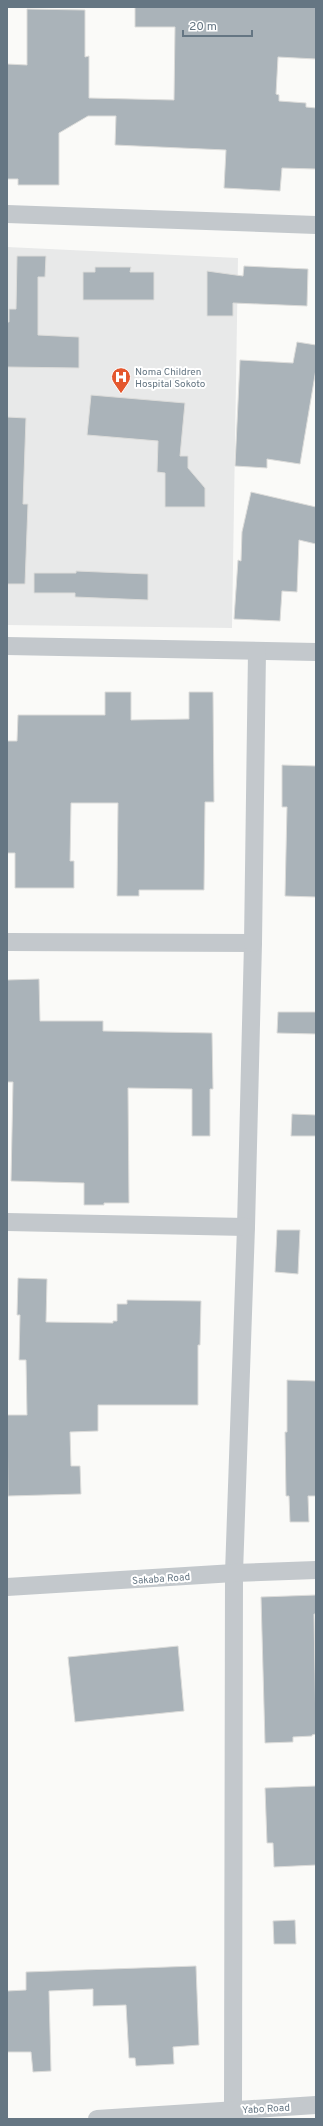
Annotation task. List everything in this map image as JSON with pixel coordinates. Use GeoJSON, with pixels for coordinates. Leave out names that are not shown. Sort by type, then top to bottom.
{"type":"FeatureCollection","features":[{"type":"Feature","properties":{"kind":"street"},"geometry":{"type":"LineString","coordinates":[[7,214],[316,225]]}},
{"type":"Feature","properties":{"kind":"street"},"geometry":{"type":"LineString","coordinates":[[7,646],[316,652]]}},
{"type":"Feature","properties":{"kind":"street"},"geometry":{"type":"LineString","coordinates":[[233,2110],[234,1573],[246,1227],[253,942],[257,652]]}},
{"type":"Feature","properties":{"kind":"street"},"geometry":{"type":"LineString","coordinates":[[7,942],[253,942]]}},
{"type":"Feature","properties":{"kind":"street"},"geometry":{"type":"LineString","coordinates":[[7,1222],[246,1227]]}},
{"type":"Feature","properties":{"kind":"street","name":"Sakaba Road"},"geometry":{"type":"LineString","coordinates":[[7,1588],[234,1573],[316,1570]]}},
{"type":"Feature","properties":{"kind":"street","name":"Yabo Road"},"geometry":{"type":"LineString","coordinates":[[97,2119],[316,2105]]}},
{"type":"Feature","properties":{"kind":"shaded area","name":"Noma Children Hospital Sokoto"},"geometry":{"type":"Polygon","coordinates":[[[7,247],[238,258],[232,628],[7,625],[7,247]]]}},
{"type":"Feature","properties":{"kind":"building"},"geometry":{"type":"Polygon","coordinates":[[[135,7],[316,7],[316,59],[278,57],[276,94],[279,95],[279,101],[306,103],[306,107],[316,108],[316,169],[282,168],[280,191],[224,188],[226,150],[115,145],[116,116],[88,116],[59,133],[59,185],[18,185],[18,179],[7,179],[7,64],[27,65],[27,9],[85,10],[85,57],[89,56],[89,98],[174,100],[175,27],[135,27],[135,7]]]}},
{"type":"Feature","properties":{"kind":"building"},"geometry":{"type":"Polygon","coordinates":[[[17,256],[46,256],[45,277],[38,277],[38,335],[79,337],[79,368],[7,367],[7,322],[9,322],[9,309],[16,309],[17,256]]]}},
{"type":"Feature","properties":{"kind":"building"},"geometry":{"type":"Polygon","coordinates":[[[244,266],[308,269],[307,306],[233,303],[233,316],[207,316],[207,271],[243,276],[244,266]]]}},
{"type":"Feature","properties":{"kind":"building"},"geometry":{"type":"Polygon","coordinates":[[[95,267],[131,267],[130,272],[154,272],[154,300],[83,300],[83,272],[95,272],[95,267]]]}},
{"type":"Feature","properties":{"kind":"building"},"geometry":{"type":"Polygon","coordinates":[[[297,342],[316,345],[316,369],[300,464],[267,459],[267,468],[235,466],[240,360],[293,363],[297,342]]]}},
{"type":"Feature","properties":{"kind":"building"},"geometry":{"type":"Polygon","coordinates":[[[91,395],[185,403],[180,456],[188,456],[188,468],[205,488],[205,507],[165,507],[165,473],[157,472],[158,441],[87,435],[91,395]]]}},
{"type":"Feature","properties":{"kind":"building"},"geometry":{"type":"Polygon","coordinates":[[[7,417],[26,418],[23,504],[28,504],[25,584],[7,584],[7,417]]]}},
{"type":"Feature","properties":{"kind":"building"},"geometry":{"type":"Polygon","coordinates":[[[251,492],[316,507],[316,544],[299,540],[297,592],[282,591],[280,621],[234,619],[238,560],[241,561],[242,532],[251,492]]]}},
{"type":"Feature","properties":{"kind":"building"},"geometry":{"type":"Polygon","coordinates":[[[76,571],[148,574],[148,600],[75,597],[75,593],[34,593],[34,573],[76,573],[76,571]]]}},
{"type":"Feature","properties":{"kind":"building"},"geometry":{"type":"Polygon","coordinates":[[[105,692],[131,692],[131,720],[189,719],[189,692],[213,692],[214,802],[205,802],[204,890],[139,890],[139,896],[117,896],[118,803],[71,803],[70,861],[74,861],[74,888],[15,888],[15,853],[7,853],[7,741],[17,741],[18,715],[105,715],[105,692]]]}},
{"type":"Feature","properties":{"kind":"building"},"geometry":{"type":"Polygon","coordinates":[[[282,765],[316,766],[316,897],[285,896],[287,807],[282,807],[282,765]]]}},
{"type":"Feature","properties":{"kind":"building"},"geometry":{"type":"Polygon","coordinates":[[[39,979],[40,1021],[103,1021],[103,1031],[212,1033],[213,1089],[210,1089],[210,1136],[192,1136],[192,1089],[128,1088],[129,1203],[84,1205],[84,1183],[11,1181],[13,1082],[7,1082],[7,980],[39,979]]]}},
{"type":"Feature","properties":{"kind":"building"},"geometry":{"type":"Polygon","coordinates":[[[278,1012],[316,1012],[316,1034],[277,1033],[278,1012]]]}},
{"type":"Feature","properties":{"kind":"building"},"geometry":{"type":"Polygon","coordinates":[[[292,1114],[316,1115],[316,1136],[291,1136],[292,1114]]]}},
{"type":"Feature","properties":{"kind":"building"},"geometry":{"type":"Polygon","coordinates":[[[277,1230],[300,1230],[298,1274],[275,1272],[277,1230]]]}},
{"type":"Feature","properties":{"kind":"building"},"geometry":{"type":"Polygon","coordinates":[[[18,1278],[47,1279],[46,1322],[113,1323],[113,1321],[117,1321],[117,1304],[127,1304],[127,1300],[201,1301],[200,1345],[198,1345],[198,1405],[98,1405],[98,1431],[70,1432],[71,1466],[80,1466],[81,1494],[8,1496],[7,1415],[27,1415],[26,1360],[19,1360],[20,1315],[17,1315],[18,1278]]]}},
{"type":"Feature","properties":{"kind":"building"},"geometry":{"type":"Polygon","coordinates":[[[287,1380],[316,1381],[316,1496],[308,1496],[309,1522],[290,1522],[289,1496],[286,1496],[285,1432],[287,1432],[287,1380]]]}},
{"type":"Feature","properties":{"kind":"building"},"geometry":{"type":"Polygon","coordinates":[[[316,1595],[316,1614],[314,1614],[316,1734],[312,1736],[293,1737],[293,1742],[265,1743],[261,1597],[316,1595]]]}},
{"type":"Feature","properties":{"kind":"building"},"geometry":{"type":"Polygon","coordinates":[[[178,1646],[184,1711],[75,1722],[68,1657],[178,1646]]]}},
{"type":"Feature","properties":{"kind":"building"},"geometry":{"type":"Polygon","coordinates":[[[316,1786],[316,1865],[274,1867],[273,1843],[267,1843],[265,1788],[316,1786]]]}},
{"type":"Feature","properties":{"kind":"building"},"geometry":{"type":"Polygon","coordinates":[[[295,1920],[296,1944],[274,1944],[273,1921],[295,1920]]]}},
{"type":"Feature","properties":{"kind":"building"},"geometry":{"type":"Polygon","coordinates":[[[196,1966],[199,2045],[173,2047],[174,2064],[136,2066],[135,2058],[129,2058],[126,2005],[93,2006],[93,1989],[49,1991],[51,2071],[33,2072],[31,2052],[7,2052],[7,1991],[26,1990],[26,1972],[196,1966]]]}},
{"type":"Feature","properties":{"kind":"place","name":"Noma Children Hospital Sokoto"},"geometry":{"type":"Point","coordinates":[121,394]}}]}
